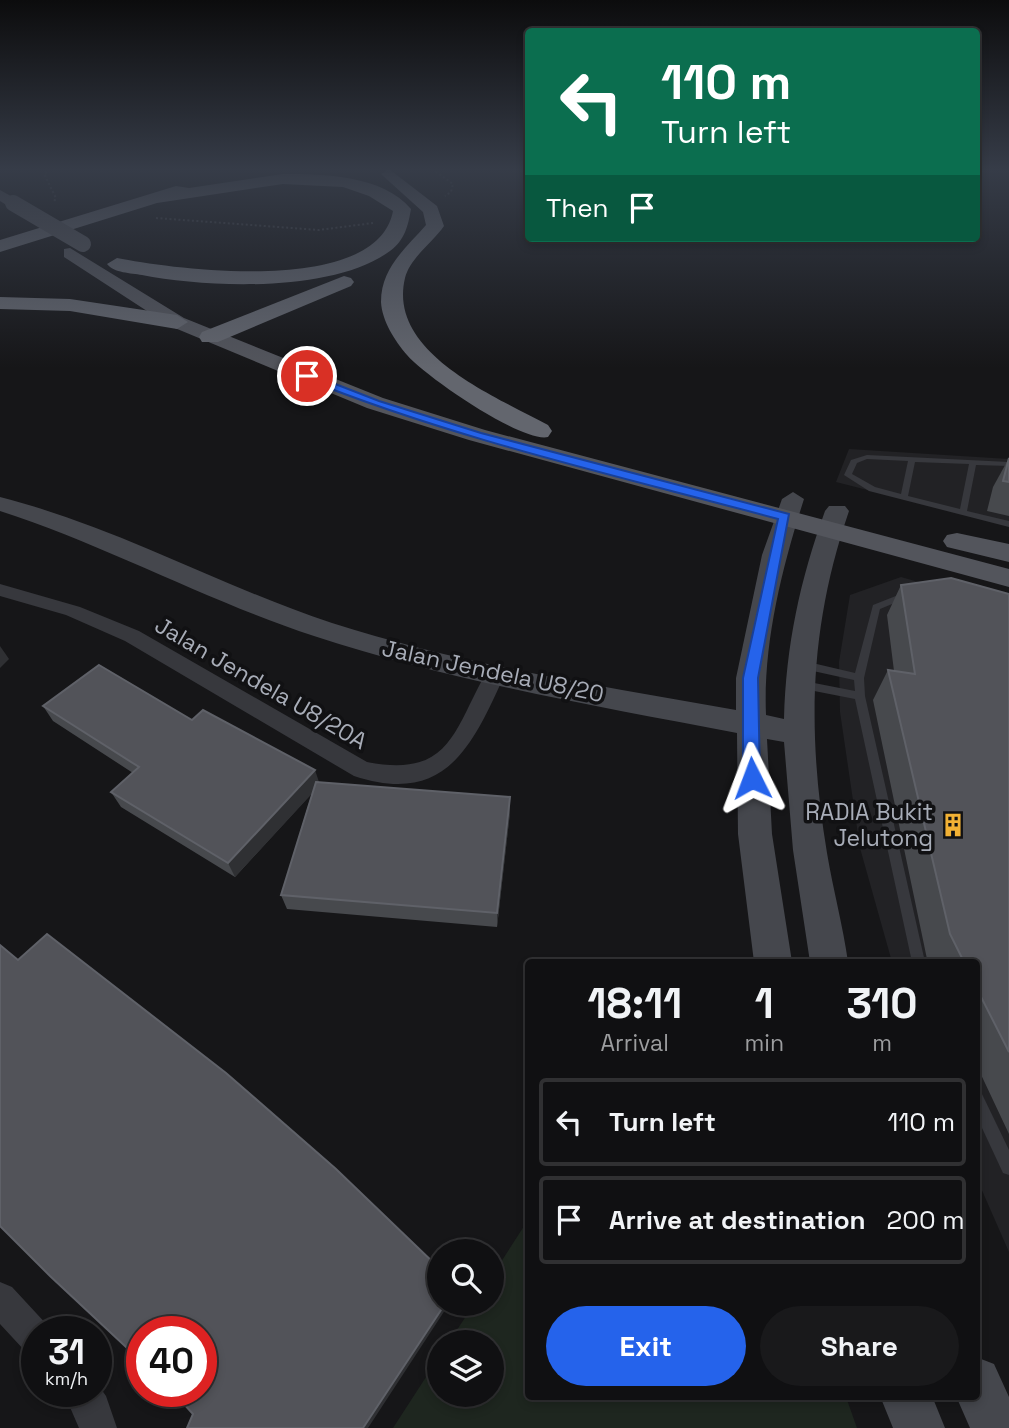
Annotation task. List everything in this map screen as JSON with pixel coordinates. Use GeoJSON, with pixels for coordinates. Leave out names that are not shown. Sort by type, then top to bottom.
{"type":"FeatureCollection","features":[{"type":"Feature","properties":{"kind":"highway"},"geometry":{"type":"LineString","coordinates":[[0,246],[34,236]]}},
{"type":"Feature","properties":{"kind":"highway"},"geometry":{"type":"LineString","coordinates":[[117,264],[223,279],[289,276],[328,269],[373,252],[395,236]]}},
{"type":"Feature","properties":{"kind":"highway"},"geometry":{"type":"LineString","coordinates":[[427,236],[402,264],[394,278],[393,315],[402,334],[420,355],[453,382],[539,431]]}},
{"type":"Feature","properties":{"kind":"highway"},"geometry":{"type":"LineString","coordinates":[[211,326],[234,327],[416,250]]}},
{"type":"Feature","properties":{"kind":"highway"},"geometry":{"type":"LineString","coordinates":[[0,303],[70,305],[177,322]]}},
{"type":"Feature","properties":{"kind":"main road"},"geometry":{"type":"LineString","coordinates":[[56,236],[177,322],[211,326],[375,403],[477,435],[834,520],[1009,578]]}},
{"type":"Feature","properties":{"kind":"main road"},"geometry":{"type":"LineString","coordinates":[[76,248],[117,264],[165,290]]}},
{"type":"Feature","properties":{"kind":"main road"},"geometry":{"type":"LineString","coordinates":[[234,327],[326,364],[454,408],[539,431],[789,508]]}},
{"type":"Feature","properties":{"kind":"main road"},"geometry":{"type":"LineString","coordinates":[[834,520],[1009,553]]}},
{"type":"Feature","properties":{"kind":"street","name":"Jalan Jendela U8/20"},"geometry":{"type":"LineString","coordinates":[[0,504],[80,529],[319,628],[439,664],[799,733]]}},
{"type":"Feature","properties":{"kind":"street"},"geometry":{"type":"LineString","coordinates":[[773,959],[755,834],[749,723],[750,678],[757,638],[789,508]]}},
{"type":"Feature","properties":{"kind":"street"},"geometry":{"type":"LineString","coordinates":[[828,959],[814,884],[799,733],[804,637],[834,520]]}},
{"type":"Feature","properties":{"kind":"street","name":"Jalan Jendela U8/20A"},"geometry":{"type":"LineString","coordinates":[[0,590],[73,611],[132,636],[362,770],[387,778],[414,776],[440,764],[463,744],[494,676]]}},
{"type":"Feature","properties":{"kind":"street"},"geometry":{"type":"LineString","coordinates":[[0,1299],[21,1322]]}},
{"type":"Feature","properties":{"kind":"street"},"geometry":{"type":"LineString","coordinates":[[980,1391],[996,1428]]}},
{"type":"Feature","properties":{"kind":"street"},"geometry":{"type":"LineString","coordinates":[[908,1400],[919,1428]]}},
{"type":"Feature","properties":{"kind":"street"},"geometry":{"type":"LineString","coordinates":[[92,1407],[98,1428]]}},
{"type":"Feature","properties":{"kind":"lane"},"geometry":{"type":"LineString","coordinates":[[904,497],[912,458]]}},
{"type":"Feature","properties":{"kind":"lane"},"geometry":{"type":"LineString","coordinates":[[1009,464],[912,458],[856,459],[850,464],[848,475],[872,489],[1009,524]]}},
{"type":"Feature","properties":{"kind":"lane"},"geometry":{"type":"LineString","coordinates":[[963,512],[973,461]]}},
{"type":"Feature","properties":{"kind":"lane"},"geometry":{"type":"LineString","coordinates":[[913,592],[876,607],[859,678],[860,696],[918,959]]}},
{"type":"Feature","properties":{"kind":"lane"},"geometry":{"type":"LineString","coordinates":[[800,674],[859,678]]}},
{"type":"Feature","properties":{"kind":"lane"},"geometry":{"type":"LineString","coordinates":[[800,674],[860,696]]}},
{"type":"Feature","properties":{"kind":"lane"},"geometry":{"type":"LineString","coordinates":[[980,1105],[1009,1167]]}},
{"type":"Feature","properties":{"kind":"shaded area"},"geometry":{"type":"Polygon","coordinates":[[[849,449],[1009,459],[1009,526],[836,482],[849,449]]]}},
{"type":"Feature","properties":{"kind":"shaded area","name":"RADIA Bukit Jelutong"},"geometry":{"type":"Polygon","coordinates":[[[901,577],[1009,608],[1009,1252],[980,1186],[980,959],[891,959],[860,848],[840,712],[839,662],[850,595],[901,577]]]}},
{"type":"Feature","properties":{"kind":"shaded area"},"geometry":{"type":"Polygon","coordinates":[[[525,1225],[525,1400],[847,1400],[857,1428],[393,1428],[427,1376],[427,1407],[504,1407],[504,1330],[457,1330],[466,1316],[504,1316],[504,1257],[525,1225]]]}},
{"type":"Feature","properties":{"kind":"building"},"geometry":{"type":"Polygon","coordinates":[[[1009,458],[1009,482],[1003,481],[1009,458]]]}},
{"type":"Feature","properties":{"kind":"building","name":"RADIA Bukit Jelutong"},"geometry":{"type":"Polygon","coordinates":[[[951,578],[1009,594],[1009,1052],[980,995],[980,959],[962,959],[950,934],[888,670],[915,674],[901,585],[951,578]]]}},
{"type":"Feature","properties":{"kind":"building"},"geometry":{"type":"Polygon","coordinates":[[[99,665],[192,720],[203,710],[315,770],[228,863],[111,792],[139,767],[43,706],[99,665]]]}},
{"type":"Feature","properties":{"kind":"building"},"geometry":{"type":"Polygon","coordinates":[[[316,782],[510,797],[497,913],[281,895],[316,782]]]}},
{"type":"Feature","properties":{"kind":"building"},"geometry":{"type":"Polygon","coordinates":[[[47,934],[226,1073],[336,1169],[427,1256],[427,1316],[437,1316],[363,1428],[187,1428],[193,1414],[187,1407],[217,1407],[217,1316],[126,1316],[126,1347],[112,1334],[112,1316],[93,1316],[0,1226],[0,945],[18,960],[47,934]]]}},
{"type":"Feature","properties":{"kind":"place","name":"RADIA Bukit Jelutong"},"geometry":{"type":"Point","coordinates":[953,825]}},
{"type":"Feature","properties":{"kind":"route"},"geometry":{"type":"LineString","coordinates":[[307,376],[375,403],[477,435],[785,517],[774,555],[750,678],[752,778]]}}]}
